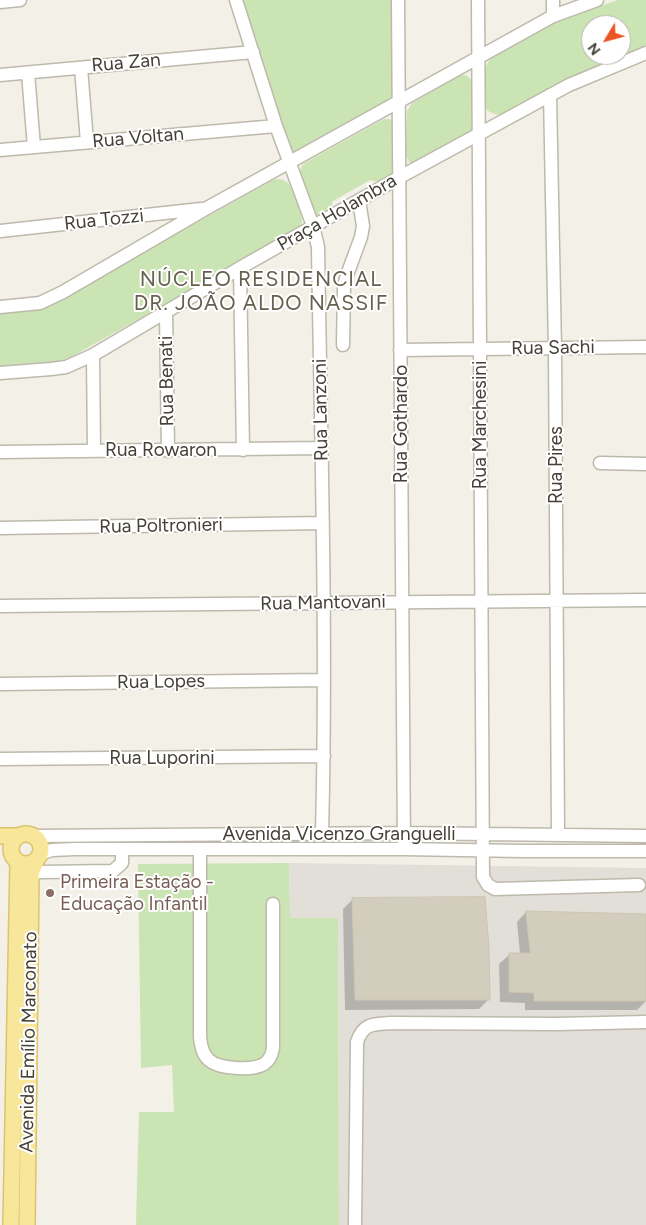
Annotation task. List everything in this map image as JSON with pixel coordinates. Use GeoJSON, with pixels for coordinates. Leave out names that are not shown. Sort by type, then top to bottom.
{"type":"FeatureCollection","features":[{"type":"Feature","properties":{"kind":"main road","name":"Avenida Vicenzo Granguelli"},"geometry":{"type":"LineString","coordinates":[[0,836],[25,836]]}},
{"type":"Feature","properties":{"kind":"main road"},"geometry":{"type":"LineString","coordinates":[[10,858],[12,844],[25,836],[36,838],[40,846],[36,863]]}},
{"type":"Feature","properties":{"kind":"main road","name":"Avenida Vicenzo Granguelli"},"geometry":{"type":"LineString","coordinates":[[10,858],[27,864],[36,863]]}},
{"type":"Feature","properties":{"kind":"main road","name":"Avenida Emílio Marconato"},"geometry":{"type":"LineString","coordinates":[[10,858],[12,1225]]}},
{"type":"Feature","properties":{"kind":"main road","name":"Avenida Emílio Marconato"},"geometry":{"type":"LineString","coordinates":[[27,1225],[36,863]]}},
{"type":"Feature","properties":{"kind":"street"},"geometry":{"type":"LineString","coordinates":[[0,2],[20,0]]}},
{"type":"Feature","properties":{"kind":"street","name":"Rua Lanzoni"},"geometry":{"type":"LineString","coordinates":[[236,0],[276,126],[313,226],[318,247],[323,523],[324,756],[322,834]]}},
{"type":"Feature","properties":{"kind":"street","name":"Rua Gothardo"},"geometry":{"type":"LineString","coordinates":[[398,0],[404,849]]}},
{"type":"Feature","properties":{"kind":"street","name":"Rua Marchesini"},"geometry":{"type":"LineString","coordinates":[[478,0],[483,877],[488,885],[495,889],[639,885]]}},
{"type":"Feature","properties":{"kind":"street"},"geometry":{"type":"LineString","coordinates":[[553,0],[553,16]]}},
{"type":"Feature","properties":{"kind":"street"},"geometry":{"type":"LineString","coordinates":[[0,307],[30,305],[50,299],[207,208],[553,16],[597,0]]}},
{"type":"Feature","properties":{"kind":"street","name":"Rua Zan"},"geometry":{"type":"LineString","coordinates":[[0,76],[253,52]]}},
{"type":"Feature","properties":{"kind":"street","name":"Praça Holambra"},"geometry":{"type":"LineString","coordinates":[[0,373],[66,367],[93,355],[313,226],[550,95],[569,85],[646,53]]}},
{"type":"Feature","properties":{"kind":"street"},"geometry":{"type":"LineString","coordinates":[[81,68],[87,142]]}},
{"type":"Feature","properties":{"kind":"street"},"geometry":{"type":"LineString","coordinates":[[28,73],[34,147]]}},
{"type":"Feature","properties":{"kind":"street","name":"Rua Pires"},"geometry":{"type":"LineString","coordinates":[[550,95],[556,349],[558,835]]}},
{"type":"Feature","properties":{"kind":"street","name":"Rua Voltan"},"geometry":{"type":"LineString","coordinates":[[0,150],[276,126]]}},
{"type":"Feature","properties":{"kind":"street"},"geometry":{"type":"LineString","coordinates":[[343,345],[344,286],[362,237],[363,226],[359,200]]}},
{"type":"Feature","properties":{"kind":"street","name":"Rua Tozzi"},"geometry":{"type":"LineString","coordinates":[[0,231],[207,208]]}},
{"type":"Feature","properties":{"kind":"street"},"geometry":{"type":"LineString","coordinates":[[240,268],[243,450]]}},
{"type":"Feature","properties":{"kind":"street","name":"Rua Benati"},"geometry":{"type":"LineString","coordinates":[[166,312],[168,451]]}},
{"type":"Feature","properties":{"kind":"street","name":"Rua Sachi"},"geometry":{"type":"LineString","coordinates":[[400,350],[646,347]]}},
{"type":"Feature","properties":{"kind":"street"},"geometry":{"type":"LineString","coordinates":[[93,355],[94,451]]}},
{"type":"Feature","properties":{"kind":"street","name":"Rua Rowaron"},"geometry":{"type":"LineString","coordinates":[[0,452],[321,448]]}},
{"type":"Feature","properties":{"kind":"street"},"geometry":{"type":"LineString","coordinates":[[600,463],[646,464]]}},
{"type":"Feature","properties":{"kind":"street","name":"Rua Poltronieri"},"geometry":{"type":"LineString","coordinates":[[0,528],[323,523]]}},
{"type":"Feature","properties":{"kind":"street","name":"Rua Mantovani"},"geometry":{"type":"LineString","coordinates":[[0,606],[646,600]]}},
{"type":"Feature","properties":{"kind":"street","name":"Rua Lopes"},"geometry":{"type":"LineString","coordinates":[[0,684],[323,680]]}},
{"type":"Feature","properties":{"kind":"street","name":"Rua Luporini"},"geometry":{"type":"LineString","coordinates":[[0,759],[324,756]]}},
{"type":"Feature","properties":{"kind":"street","name":"Avenida Vicenzo Granguelli"},"geometry":{"type":"LineString","coordinates":[[25,836],[404,833],[646,836]]}},
{"type":"Feature","properties":{"kind":"street"},"geometry":{"type":"LineString","coordinates":[[36,863],[41,872],[113,871],[122,863],[122,849]]}},
{"type":"Feature","properties":{"kind":"street"},"geometry":{"type":"LineString","coordinates":[[200,849],[200,1037],[203,1052],[214,1064],[246,1068],[263,1064],[272,1056],[273,904]]}},
{"type":"Feature","properties":{"kind":"street","name":"Avenida Vicenzo Granguelli"},"geometry":{"type":"LineString","coordinates":[[36,863],[52,850],[404,849],[646,851]]}},
{"type":"Feature","properties":{"kind":"street"},"geometry":{"type":"LineString","coordinates":[[355,1225],[357,1042],[360,1033],[366,1027],[375,1024],[391,1023],[557,1024],[646,1022]]}},
{"type":"Feature","properties":{"kind":"shaded area"},"geometry":{"type":"Polygon","coordinates":[[[289,863],[646,868],[646,1225],[339,1225],[338,918],[290,918],[289,863]]]}},
{"type":"Feature","properties":{"kind":"green space"},"geometry":{"type":"Polygon","coordinates":[[[240,0],[392,0],[394,97],[291,156],[240,0]]]}},
{"type":"Feature","properties":{"kind":"green space"},"geometry":{"type":"Polygon","coordinates":[[[618,0],[646,0],[646,48],[631,55],[631,15],[581,15],[581,65],[610,65],[500,116],[488,111],[484,105],[484,70],[490,59],[552,23],[618,0]]]}},
{"type":"Feature","properties":{"kind":"green space"},"geometry":{"type":"Polygon","coordinates":[[[461,75],[466,75],[473,81],[473,131],[414,164],[409,162],[406,155],[407,111],[412,103],[461,75]]]}},
{"type":"Feature","properties":{"kind":"green space"},"geometry":{"type":"Polygon","coordinates":[[[384,119],[393,121],[394,126],[393,173],[390,178],[382,183],[370,180],[333,201],[330,211],[322,216],[317,216],[302,181],[301,169],[303,164],[384,119]]]}},
{"type":"Feature","properties":{"kind":"green space"},"geometry":{"type":"Polygon","coordinates":[[[279,179],[290,185],[302,218],[300,226],[295,231],[71,357],[52,364],[0,368],[0,312],[48,306],[273,180],[279,179]]]}},
{"type":"Feature","properties":{"kind":"green space"},"geometry":{"type":"Polygon","coordinates":[[[289,863],[290,918],[338,918],[339,1225],[136,1225],[139,1112],[174,1112],[172,1065],[141,1068],[138,864],[289,863]]]}},
{"type":"Feature","properties":{"kind":"building"},"geometry":{"type":"Polygon","coordinates":[[[485,897],[489,948],[490,1000],[355,1000],[352,898],[485,897]]]}},
{"type":"Feature","properties":{"kind":"building"},"geometry":{"type":"Polygon","coordinates":[[[526,911],[646,914],[646,1001],[534,1001],[534,993],[509,992],[509,953],[530,953],[526,911]]]}},
{"type":"Feature","properties":{"kind":"place","name":"Primeira Estação - Educação Infantil"},"geometry":{"type":"Point","coordinates":[50,893]}},
{"type":"Feature","properties":{"kind":"district","name":"NÚCLEO RESIDENCIAL DR. JOÃO ALDO NASSIF"},"geometry":{"type":"Point","coordinates":[261,292]}}]}
